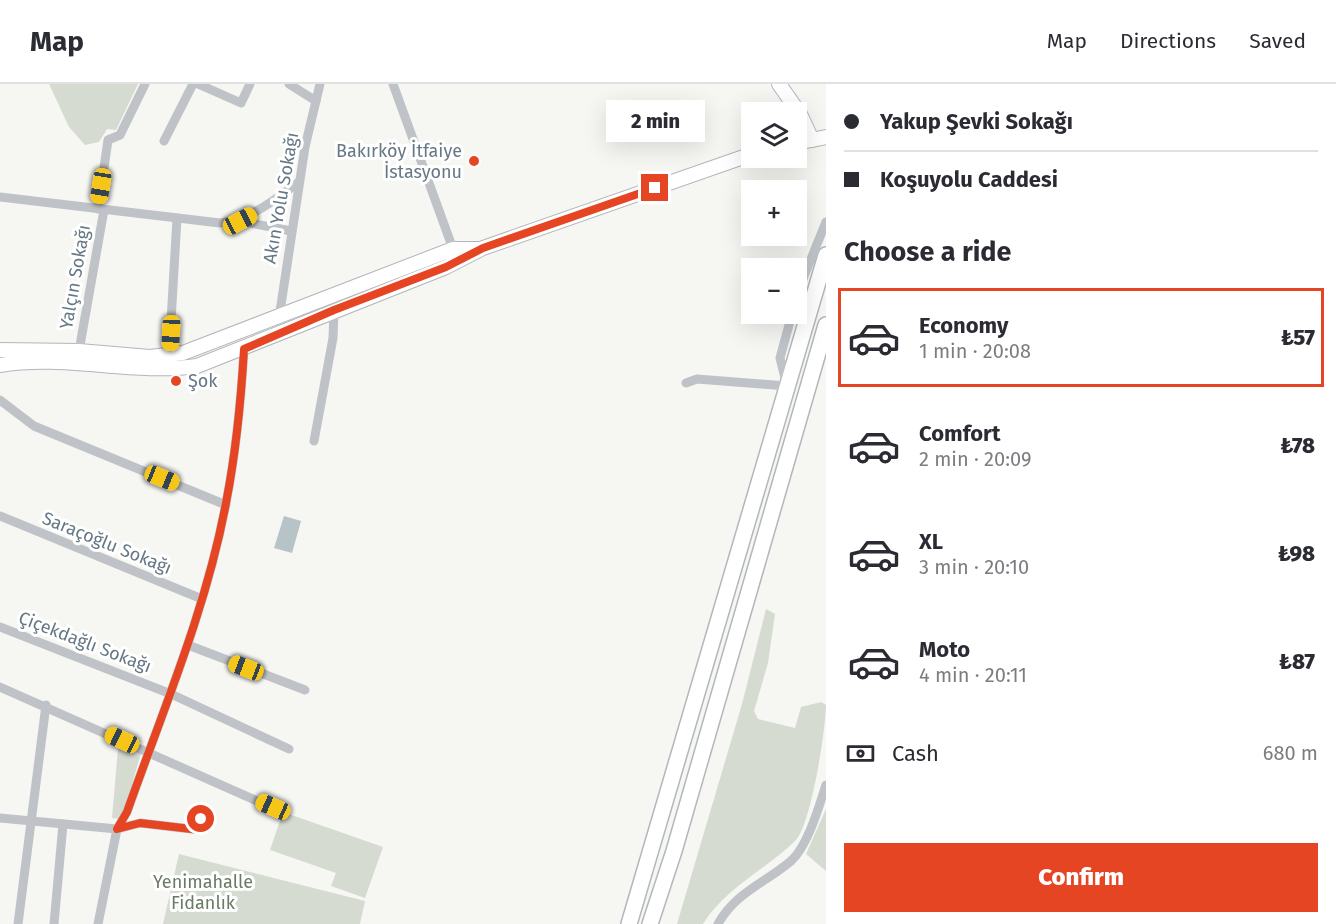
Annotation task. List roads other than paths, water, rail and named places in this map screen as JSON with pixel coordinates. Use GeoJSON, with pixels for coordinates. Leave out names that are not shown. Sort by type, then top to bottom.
{"type":"FeatureCollection","features":[{"type":"Feature","properties":{"kind":"main road"},"geometry":{"type":"LineString","coordinates":[[629,924],[826,255]]}},
{"type":"Feature","properties":{"kind":"main road"},"geometry":{"type":"LineString","coordinates":[[650,924],[674,851],[826,325]]}},
{"type":"Feature","properties":{"kind":"street","name":"Yalçın Sokağı"},"geometry":{"type":"LineString","coordinates":[[79,357],[101,210],[108,140],[120,135],[145,84]]}},
{"type":"Feature","properties":{"kind":"street"},"geometry":{"type":"LineString","coordinates":[[164,141],[193,84]]}},
{"type":"Feature","properties":{"kind":"street"},"geometry":{"type":"LineString","coordinates":[[198,84],[241,104],[250,84]]}},
{"type":"Feature","properties":{"kind":"street"},"geometry":{"type":"LineString","coordinates":[[289,84],[316,101]]}},
{"type":"Feature","properties":{"kind":"street","name":"Akın Yolu Sokağı"},"geometry":{"type":"LineString","coordinates":[[279,318],[299,182],[320,84]]}},
{"type":"Feature","properties":{"kind":"street"},"geometry":{"type":"LineString","coordinates":[[393,84],[453,249]]}},
{"type":"Feature","properties":{"kind":"street"},"geometry":{"type":"LineString","coordinates":[[779,84],[819,139],[826,133]]}},
{"type":"Feature","properties":{"kind":"street"},"geometry":{"type":"LineString","coordinates":[[0,350],[197,366],[446,267],[483,248],[741,158]]}},
{"type":"Feature","properties":{"kind":"street"},"geometry":{"type":"LineString","coordinates":[[240,221],[299,182]]}},
{"type":"Feature","properties":{"kind":"street"},"geometry":{"type":"LineString","coordinates":[[0,198],[220,224],[240,221],[291,231]]}},
{"type":"Feature","properties":{"kind":"street"},"geometry":{"type":"LineString","coordinates":[[169,363],[177,218]]}},
{"type":"Feature","properties":{"kind":"street"},"geometry":{"type":"LineString","coordinates":[[807,269],[826,222]]}},
{"type":"Feature","properties":{"kind":"street"},"geometry":{"type":"LineString","coordinates":[[169,363],[453,249],[483,248]]}},
{"type":"Feature","properties":{"kind":"street"},"geometry":{"type":"LineString","coordinates":[[314,441],[333,338],[334,310]]}},
{"type":"Feature","properties":{"kind":"street"},"geometry":{"type":"LineString","coordinates":[[279,318],[286,332]]}},
{"type":"Feature","properties":{"kind":"street"},"geometry":{"type":"LineString","coordinates":[[686,382],[697,379],[787,386],[780,358],[789,324]]}},
{"type":"Feature","properties":{"kind":"street"},"geometry":{"type":"LineString","coordinates":[[98,924],[117,829],[127,812],[188,645],[226,505],[240,419],[244,349]]}},
{"type":"Feature","properties":{"kind":"street"},"geometry":{"type":"LineString","coordinates":[[0,365],[79,357]]}},
{"type":"Feature","properties":{"kind":"street"},"geometry":{"type":"LineString","coordinates":[[0,400],[34,426],[226,505]]}},
{"type":"Feature","properties":{"kind":"street","name":"Saraçoğlu Sokağı"},"geometry":{"type":"LineString","coordinates":[[0,516],[202,598]]}},
{"type":"Feature","properties":{"kind":"street","name":"Çiçekdağlı Sokağı"},"geometry":{"type":"LineString","coordinates":[[0,627],[171,693],[289,749]]}},
{"type":"Feature","properties":{"kind":"street"},"geometry":{"type":"LineString","coordinates":[[188,645],[305,690]]}},
{"type":"Feature","properties":{"kind":"street"},"geometry":{"type":"LineString","coordinates":[[0,687],[46,705],[273,807]]}},
{"type":"Feature","properties":{"kind":"street"},"geometry":{"type":"LineString","coordinates":[[18,924],[46,705]]}},
{"type":"Feature","properties":{"kind":"street"},"geometry":{"type":"LineString","coordinates":[[718,924],[728,906],[793,859],[813,824],[826,784]]}},
{"type":"Feature","properties":{"kind":"street"},"geometry":{"type":"LineString","coordinates":[[0,818],[117,829],[140,823],[200,830],[201,819]]}},
{"type":"Feature","properties":{"kind":"street"},"geometry":{"type":"LineString","coordinates":[[54,924],[63,824]]}},
{"type":"Feature","properties":{"kind":"place","name":"Bakırköy İtfaiye İstasyonu"},"geometry":{"type":"Point","coordinates":[474,161]}},
{"type":"Feature","properties":{"kind":"place","name":"Şok"},"geometry":{"type":"Point","coordinates":[176,381]}},
{"type":"Feature","properties":{"kind":"park label","name":"Yenimahalle Fidanlık"},"geometry":{"type":"Point","coordinates":[203,892]}}]}
